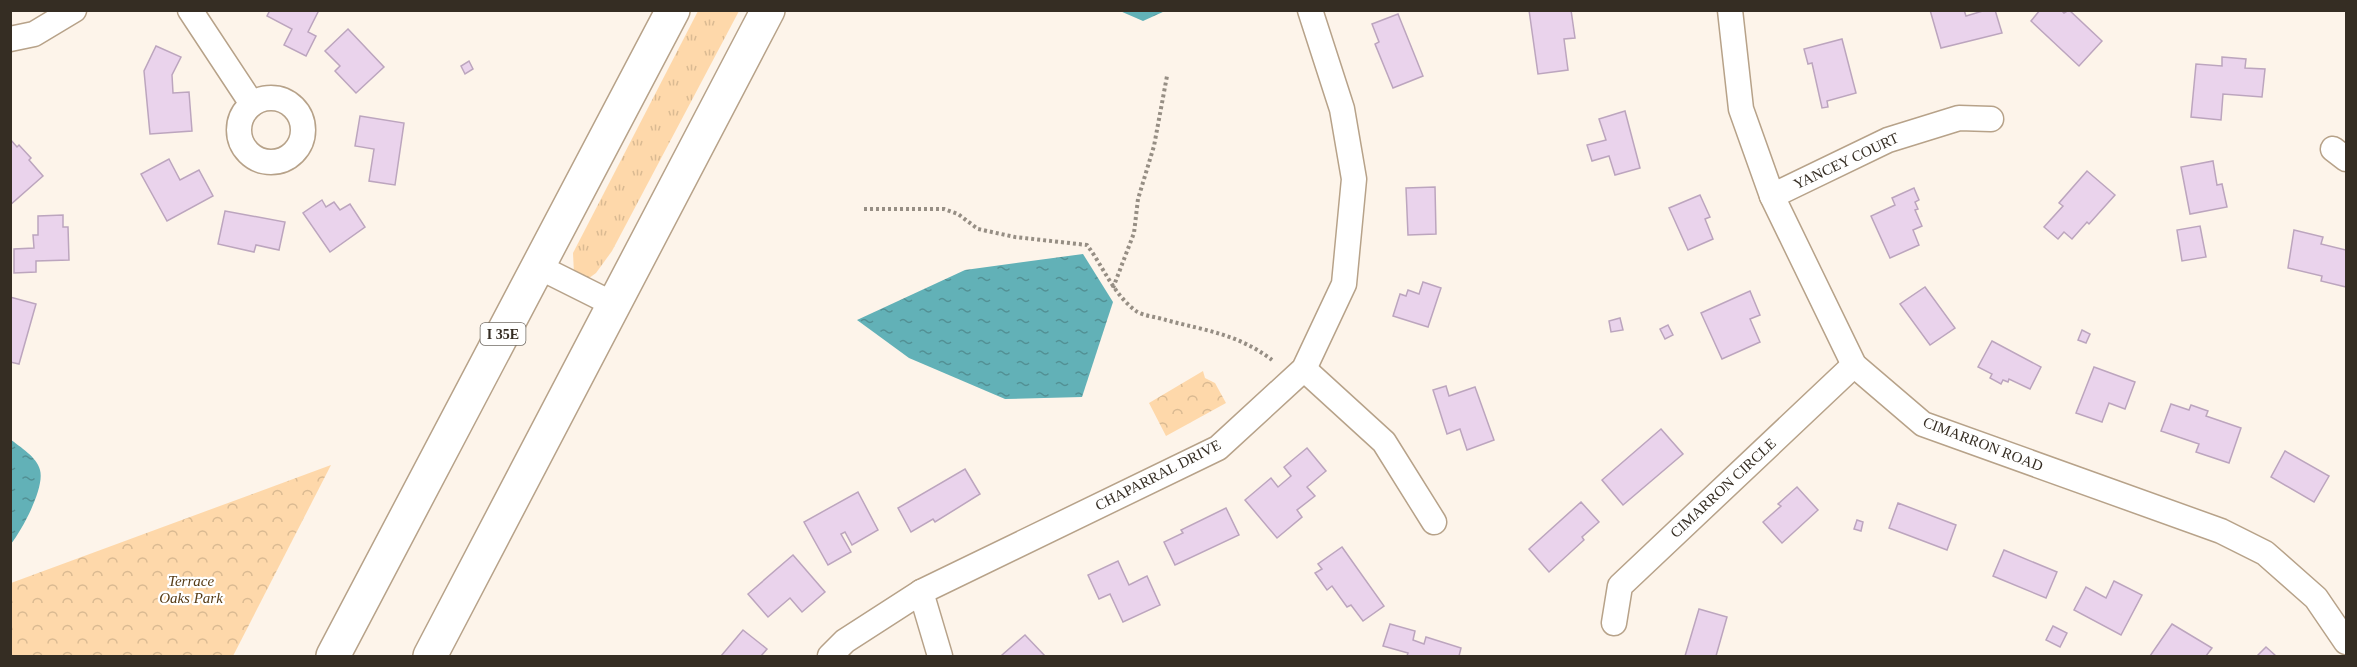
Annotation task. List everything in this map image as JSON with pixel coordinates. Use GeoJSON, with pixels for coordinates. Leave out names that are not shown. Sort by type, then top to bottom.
{"type":"FeatureCollection","features":[{"type":"Feature","properties":{"kind":"highway","name":"I 35E"},"geometry":{"type":"LineString","coordinates":[[333,657],[673,10]]}},
{"type":"Feature","properties":{"kind":"highway"},"geometry":{"type":"LineString","coordinates":[[430,657],[768,10]]}},
{"type":"Feature","properties":{"kind":"street"},"geometry":{"type":"LineString","coordinates":[[10,39],[34,34],[74,10]]}},
{"type":"Feature","properties":{"kind":"street"},"geometry":{"type":"LineString","coordinates":[[190,10],[252,104]]}},
{"type":"Feature","properties":{"kind":"street","name":"CHAPARRAL DRIVE"},"geometry":{"type":"LineString","coordinates":[[830,657],[845,641],[921,592],[1218,448],[1304,369],[1344,284],[1354,179],[1342,109],[1310,10]]}},
{"type":"Feature","properties":{"kind":"street","name":"CIMARRON ROAD"},"geometry":{"type":"LineString","coordinates":[[1730,10],[1740,109],[1772,196],[1854,364],[1923,424],[2221,531],[2265,553],[2316,598],[2346,642]]}},
{"type":"Feature","properties":{"kind":"street","name":"YANCEY COURT"},"geometry":{"type":"LineString","coordinates":[[1772,196],[1888,140],[1959,118],[1991,119]]}},
{"type":"Feature","properties":{"kind":"street"},"geometry":{"type":"LineString","coordinates":[[539,267],[615,305]]}},
{"type":"Feature","properties":{"kind":"street","name":"CIMARRON CIRCLE"},"geometry":{"type":"LineString","coordinates":[[1614,623],[1620,586],[1854,364]]}},
{"type":"Feature","properties":{"kind":"street"},"geometry":{"type":"LineString","coordinates":[[1304,369],[1384,442],[1434,522]]}},
{"type":"Feature","properties":{"kind":"street"},"geometry":{"type":"LineString","coordinates":[[921,592],[940,657]]}},
{"type":"Feature","properties":{"kind":"path"},"geometry":{"type":"LineString","coordinates":[[1113,288],[1134,233],[1138,199],[1154,146],[1167,76]]}},
{"type":"Feature","properties":{"kind":"path"},"geometry":{"type":"LineString","coordinates":[[864,209],[944,209],[958,214],[978,229],[1014,237],[1087,244],[1100,262],[1113,288],[1137,312],[1221,334],[1253,345],[1272,360]]}},
{"type":"Feature","properties":{"kind":"green space"},"geometry":{"type":"Polygon","coordinates":[[[698,11],[739,11],[612,251],[596,273],[585,281],[574,274],[573,253],[698,11]]]}},
{"type":"Feature","properties":{"kind":"green space"},"geometry":{"type":"Polygon","coordinates":[[[1203,371],[1205,378],[1215,383],[1226,403],[1166,436],[1149,403],[1203,371]]]}},
{"type":"Feature","properties":{"kind":"green space","name":"Terrace Oaks Park"},"geometry":{"type":"Polygon","coordinates":[[[331,465],[233,656],[11,656],[11,583],[331,465]]]}},
{"type":"Feature","properties":{"kind":"water"},"geometry":{"type":"Polygon","coordinates":[[[1120,11],[1165,11],[1143,21],[1120,11]]]}},
{"type":"Feature","properties":{"kind":"water"},"geometry":{"type":"Polygon","coordinates":[[[1083,254],[1113,302],[1082,397],[1005,399],[909,358],[857,320],[965,270],[1083,254]]]}},
{"type":"Feature","properties":{"kind":"water"},"geometry":{"type":"Polygon","coordinates":[[[10,439],[35,461],[41,478],[32,508],[11,544],[10,439]]]}},
{"type":"Feature","properties":{"kind":"building"},"geometry":{"type":"Polygon","coordinates":[[[270,10],[319,10],[308,32],[316,36],[306,56],[284,45],[292,29],[267,16],[270,10]]]}},
{"type":"Feature","properties":{"kind":"building"},"geometry":{"type":"Polygon","coordinates":[[[1529,10],[1571,10],[1575,38],[1564,39],[1568,70],[1538,74],[1529,10]]]}},
{"type":"Feature","properties":{"kind":"building"},"geometry":{"type":"Polygon","coordinates":[[[1930,10],[1964,10],[1966,16],[1986,10],[1995,10],[2002,33],[1941,48],[1930,10]]]}},
{"type":"Feature","properties":{"kind":"building"},"geometry":{"type":"Polygon","coordinates":[[[2040,10],[2061,10],[2064,13],[2069,10],[2102,41],[2079,66],[2031,21],[2040,10]]]}},
{"type":"Feature","properties":{"kind":"building"},"geometry":{"type":"Polygon","coordinates":[[[1398,14],[1423,76],[1393,88],[1375,44],[1379,42],[1372,24],[1398,14]]]}},
{"type":"Feature","properties":{"kind":"building"},"geometry":{"type":"Polygon","coordinates":[[[348,29],[384,67],[356,93],[335,71],[340,66],[325,51],[348,29]]]}},
{"type":"Feature","properties":{"kind":"building"},"geometry":{"type":"Polygon","coordinates":[[[1842,39],[1856,93],[1827,101],[1828,107],[1822,108],[1812,63],[1808,64],[1804,49],[1842,39]]]}},
{"type":"Feature","properties":{"kind":"building"},"geometry":{"type":"Polygon","coordinates":[[[156,46],[181,57],[172,75],[173,93],[189,92],[192,131],[150,134],[144,71],[156,46]]]}},
{"type":"Feature","properties":{"kind":"building"},"geometry":{"type":"Polygon","coordinates":[[[2222,57],[2246,59],[2245,68],[2265,69],[2262,97],[2223,94],[2221,120],[2191,117],[2196,64],[2222,66],[2222,57]]]}},
{"type":"Feature","properties":{"kind":"building"},"geometry":{"type":"Polygon","coordinates":[[[469,61],[473,69],[465,74],[461,66],[469,61]]]}},
{"type":"Feature","properties":{"kind":"building"},"geometry":{"type":"Polygon","coordinates":[[[1625,111],[1640,168],[1615,175],[1609,156],[1592,161],[1587,145],[1606,140],[1599,119],[1625,111]]]}},
{"type":"Feature","properties":{"kind":"building"},"geometry":{"type":"Polygon","coordinates":[[[360,116],[404,123],[395,185],[369,181],[374,149],[355,146],[360,116]]]}},
{"type":"Feature","properties":{"kind":"building"},"geometry":{"type":"Polygon","coordinates":[[[10,139],[31,158],[29,160],[43,176],[10,205],[10,139]]]}},
{"type":"Feature","properties":{"kind":"building"},"geometry":{"type":"Polygon","coordinates":[[[169,159],[180,180],[199,170],[213,196],[167,221],[141,174],[169,159]]]}},
{"type":"Feature","properties":{"kind":"building"},"geometry":{"type":"Polygon","coordinates":[[[2213,161],[2217,185],[2222,184],[2227,207],[2190,214],[2181,167],[2213,161]]]}},
{"type":"Feature","properties":{"kind":"building"},"geometry":{"type":"Polygon","coordinates":[[[2087,171],[2115,195],[2072,239],[2064,232],[2058,239],[2044,227],[2063,206],[2059,203],[2087,171]]]}},
{"type":"Feature","properties":{"kind":"building"},"geometry":{"type":"Polygon","coordinates":[[[1435,187],[1436,234],[1408,235],[1406,188],[1435,187]]]}},
{"type":"Feature","properties":{"kind":"building"},"geometry":{"type":"Polygon","coordinates":[[[1914,188],[1919,200],[1915,202],[1918,209],[1915,210],[1922,226],[1913,230],[1919,245],[1890,258],[1871,216],[1895,205],[1892,198],[1914,188]]]}},
{"type":"Feature","properties":{"kind":"building"},"geometry":{"type":"Polygon","coordinates":[[[1700,195],[1710,217],[1705,219],[1713,239],[1688,250],[1669,208],[1700,195]]]}},
{"type":"Feature","properties":{"kind":"building"},"geometry":{"type":"Polygon","coordinates":[[[322,200],[326,207],[334,202],[340,210],[350,204],[365,227],[330,252],[303,213],[322,200]]]}},
{"type":"Feature","properties":{"kind":"building"},"geometry":{"type":"Polygon","coordinates":[[[225,211],[285,222],[279,250],[256,245],[254,252],[218,244],[225,211]]]}},
{"type":"Feature","properties":{"kind":"building"},"geometry":{"type":"Polygon","coordinates":[[[63,215],[63,227],[68,227],[69,260],[36,261],[36,272],[14,273],[14,249],[34,248],[33,235],[38,235],[38,216],[63,215]]]}},
{"type":"Feature","properties":{"kind":"building"},"geometry":{"type":"Polygon","coordinates":[[[2200,226],[2206,257],[2182,261],[2177,230],[2200,226]]]}},
{"type":"Feature","properties":{"kind":"building"},"geometry":{"type":"Polygon","coordinates":[[[2294,230],[2323,237],[2321,244],[2346,250],[2346,287],[2321,281],[2322,276],[2288,268],[2294,230]]]}},
{"type":"Feature","properties":{"kind":"building"},"geometry":{"type":"Polygon","coordinates":[[[1423,282],[1441,288],[1428,327],[1393,316],[1400,294],[1406,296],[1408,290],[1419,294],[1423,282]]]}},
{"type":"Feature","properties":{"kind":"building"},"geometry":{"type":"Polygon","coordinates":[[[1925,287],[1955,328],[1930,345],[1900,304],[1925,287]]]}},
{"type":"Feature","properties":{"kind":"building"},"geometry":{"type":"Polygon","coordinates":[[[1750,291],[1760,315],[1750,319],[1760,342],[1722,359],[1701,313],[1750,291]]]}},
{"type":"Feature","properties":{"kind":"building"},"geometry":{"type":"Polygon","coordinates":[[[10,297],[36,304],[19,364],[10,362],[10,297]]]}},
{"type":"Feature","properties":{"kind":"building"},"geometry":{"type":"Polygon","coordinates":[[[1620,318],[1623,330],[1611,332],[1609,321],[1620,318]]]}},
{"type":"Feature","properties":{"kind":"building"},"geometry":{"type":"Polygon","coordinates":[[[1668,325],[1673,335],[1665,339],[1660,329],[1668,325]]]}},
{"type":"Feature","properties":{"kind":"building"},"geometry":{"type":"Polygon","coordinates":[[[2082,330],[2090,334],[2086,343],[2078,340],[2082,330]]]}},
{"type":"Feature","properties":{"kind":"building"},"geometry":{"type":"Polygon","coordinates":[[[1992,341],[2041,367],[2030,389],[2009,379],[2008,382],[2003,380],[2001,384],[1990,378],[1992,374],[1978,367],[1992,341]]]}},
{"type":"Feature","properties":{"kind":"building"},"geometry":{"type":"Polygon","coordinates":[[[2094,367],[2135,382],[2125,409],[2109,403],[2102,422],[2076,413],[2094,367]]]}},
{"type":"Feature","properties":{"kind":"building"},"geometry":{"type":"Polygon","coordinates":[[[1446,386],[1449,396],[1475,387],[1494,440],[1467,450],[1460,429],[1447,434],[1433,390],[1446,386]]]}},
{"type":"Feature","properties":{"kind":"building"},"geometry":{"type":"Polygon","coordinates":[[[2171,404],[2189,410],[2191,405],[2208,411],[2206,416],[2241,428],[2229,463],[2196,452],[2199,444],[2161,431],[2171,404]]]}},
{"type":"Feature","properties":{"kind":"building"},"geometry":{"type":"Polygon","coordinates":[[[1661,429],[1683,454],[1623,505],[1602,480],[1661,429]]]}},
{"type":"Feature","properties":{"kind":"building"},"geometry":{"type":"Polygon","coordinates":[[[1307,448],[1326,471],[1307,487],[1315,496],[1297,510],[1302,517],[1277,538],[1245,500],[1271,478],[1278,487],[1291,476],[1284,467],[1307,448]]]}},
{"type":"Feature","properties":{"kind":"building"},"geometry":{"type":"Polygon","coordinates":[[[2285,451],[2329,476],[2314,502],[2271,477],[2285,451]]]}},
{"type":"Feature","properties":{"kind":"building"},"geometry":{"type":"Polygon","coordinates":[[[965,469],[980,494],[935,522],[933,519],[911,532],[898,508],[965,469]]]}},
{"type":"Feature","properties":{"kind":"building"},"geometry":{"type":"Polygon","coordinates":[[[1797,487],[1818,510],[1782,543],[1763,522],[1797,487]]]}},
{"type":"Feature","properties":{"kind":"building"},"geometry":{"type":"Polygon","coordinates":[[[858,492],[878,530],[852,545],[845,532],[841,534],[851,552],[828,565],[804,522],[858,492]]]}},
{"type":"Feature","properties":{"kind":"building"},"geometry":{"type":"Polygon","coordinates":[[[1581,502],[1599,522],[1582,537],[1584,540],[1549,572],[1529,549],[1581,502]]]}},
{"type":"Feature","properties":{"kind":"building"},"geometry":{"type":"Polygon","coordinates":[[[1898,503],[1956,525],[1947,550],[1889,528],[1898,503]]]}},
{"type":"Feature","properties":{"kind":"building"},"geometry":{"type":"Polygon","coordinates":[[[1226,508],[1239,535],[1175,565],[1164,542],[1183,533],[1181,530],[1226,508]]]}},
{"type":"Feature","properties":{"kind":"building"},"geometry":{"type":"Polygon","coordinates":[[[1857,520],[1863,522],[1861,531],[1854,529],[1857,520]]]}},
{"type":"Feature","properties":{"kind":"building"},"geometry":{"type":"Polygon","coordinates":[[[1342,547],[1384,606],[1363,621],[1351,605],[1347,607],[1332,586],[1327,590],[1315,573],[1322,569],[1318,564],[1342,547]]]}},
{"type":"Feature","properties":{"kind":"building"},"geometry":{"type":"Polygon","coordinates":[[[2004,550],[2057,572],[2046,598],[1993,576],[2004,550]]]}},
{"type":"Feature","properties":{"kind":"building"},"geometry":{"type":"Polygon","coordinates":[[[793,555],[825,592],[802,612],[790,598],[768,617],[748,594],[793,555]]]}},
{"type":"Feature","properties":{"kind":"building"},"geometry":{"type":"Polygon","coordinates":[[[1118,561],[1129,585],[1147,576],[1160,605],[1123,622],[1110,594],[1099,599],[1088,575],[1118,561]]]}},
{"type":"Feature","properties":{"kind":"building"},"geometry":{"type":"Polygon","coordinates":[[[2114,581],[2142,595],[2121,635],[2074,610],[2086,587],[2106,598],[2114,581]]]}},
{"type":"Feature","properties":{"kind":"building"},"geometry":{"type":"Polygon","coordinates":[[[1699,609],[1727,617],[1716,656],[1685,656],[1699,609]]]}},
{"type":"Feature","properties":{"kind":"building"},"geometry":{"type":"Polygon","coordinates":[[[1390,624],[1415,631],[1413,640],[1424,644],[1426,637],[1461,648],[1459,656],[1407,656],[1408,653],[1383,646],[1390,624]]]}},
{"type":"Feature","properties":{"kind":"building"},"geometry":{"type":"Polygon","coordinates":[[[2172,624],[2212,648],[2206,656],[2150,656],[2172,624]]]}},
{"type":"Feature","properties":{"kind":"building"},"geometry":{"type":"Polygon","coordinates":[[[2053,626],[2067,633],[2060,647],[2046,640],[2053,626]]]}},
{"type":"Feature","properties":{"kind":"building"},"geometry":{"type":"Polygon","coordinates":[[[743,630],[767,649],[761,656],[721,656],[743,630]]]}},
{"type":"Feature","properties":{"kind":"building"},"geometry":{"type":"Polygon","coordinates":[[[1025,635],[1045,656],[1002,655],[1025,635]]]}},
{"type":"Feature","properties":{"kind":"building"},"geometry":{"type":"Polygon","coordinates":[[[2266,647],[2276,656],[2257,656],[2266,647]]]}}]}
